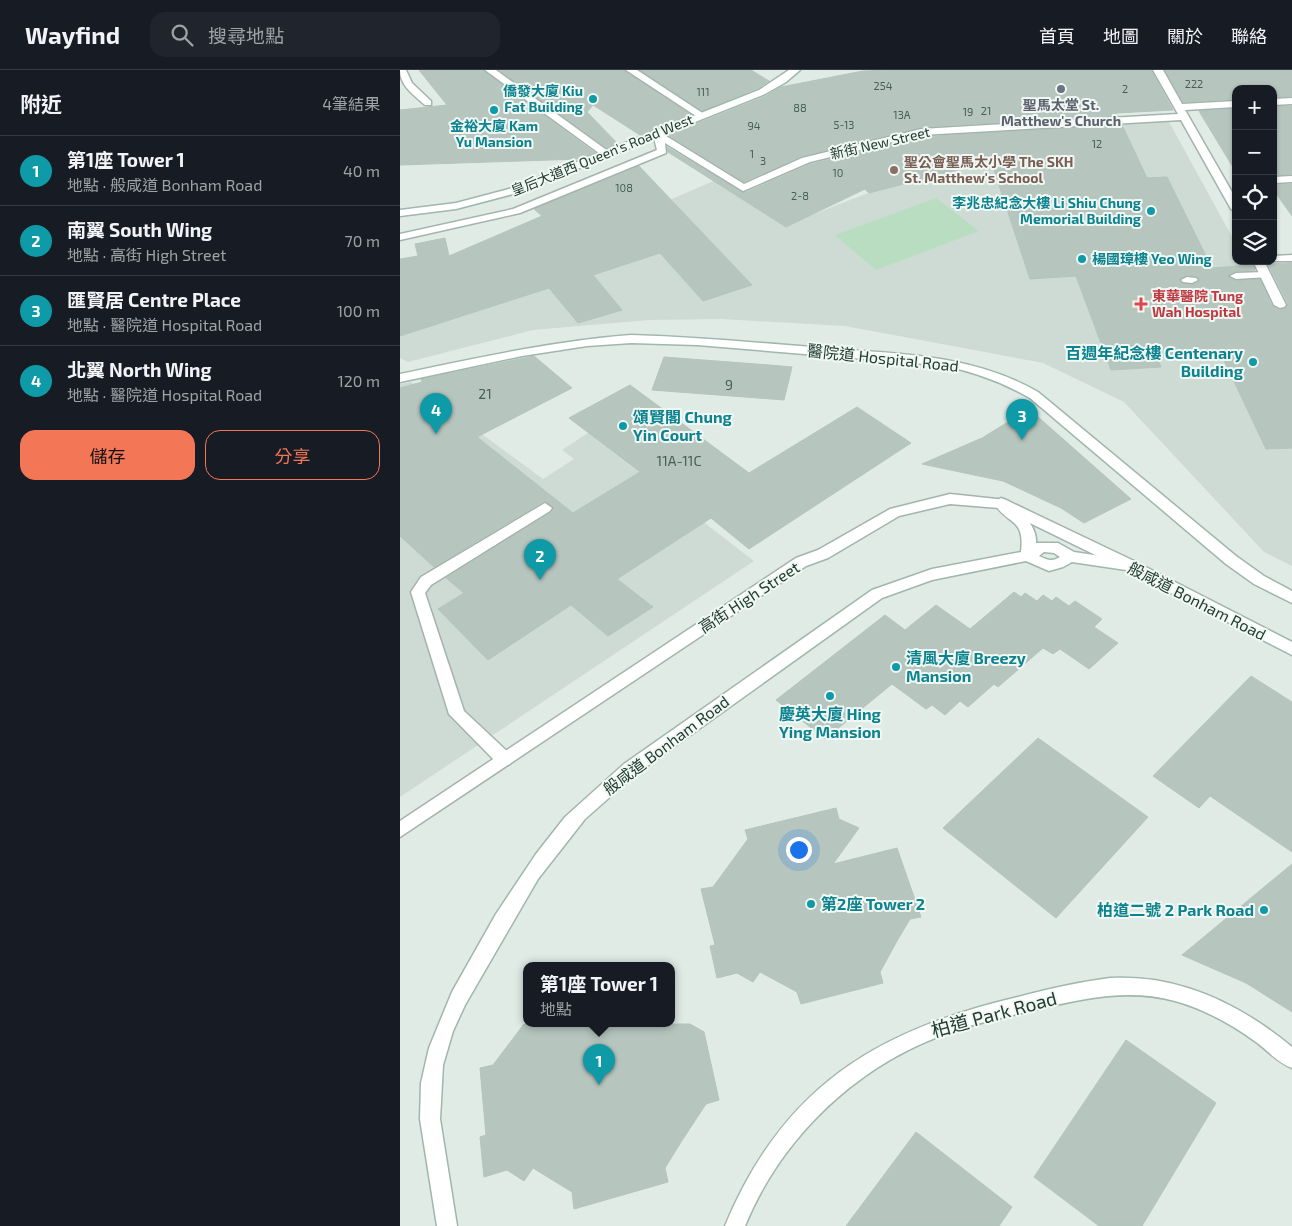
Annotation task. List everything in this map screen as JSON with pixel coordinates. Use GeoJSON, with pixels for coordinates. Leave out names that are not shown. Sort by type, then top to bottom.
{"type":"FeatureCollection","features":[{"type":"Feature","properties":{"kind":"street"},"geometry":{"type":"LineString","coordinates":[[401,70],[408,84],[428,104]]}},
{"type":"Feature","properties":{"kind":"street"},"geometry":{"type":"LineString","coordinates":[[490,70],[607,154]]}},
{"type":"Feature","properties":{"kind":"street"},"geometry":{"type":"LineString","coordinates":[[631,70],[702,116]]}},
{"type":"Feature","properties":{"kind":"street","name":"皇后大道西 Queen's Road West"},"geometry":{"type":"LineString","coordinates":[[400,213],[485,199],[530,185],[773,86],[795,70]]}},
{"type":"Feature","properties":{"kind":"street"},"geometry":{"type":"LineString","coordinates":[[1158,70],[1232,203]]}},
{"type":"Feature","properties":{"kind":"street"},"geometry":{"type":"LineString","coordinates":[[1277,102],[1292,100]]}},
{"type":"Feature","properties":{"kind":"street"},"geometry":{"type":"LineString","coordinates":[[1178,107],[1232,104]]}},
{"type":"Feature","properties":{"kind":"street","name":"新街 New Street"},"geometry":{"type":"LineString","coordinates":[[658,134],[743,188],[806,160],[921,132],[1184,117]]}},
{"type":"Feature","properties":{"kind":"street","name":"皇后大道西 Queen's Road West"},"geometry":{"type":"LineString","coordinates":[[400,237],[516,211],[662,151],[662,144],[658,134]]}},
{"type":"Feature","properties":{"kind":"street"},"geometry":{"type":"LineString","coordinates":[[1277,180],[1292,179]]}},
{"type":"Feature","properties":{"kind":"street"},"geometry":{"type":"LineString","coordinates":[[1221,183],[1232,182]]}},
{"type":"Feature","properties":{"kind":"street"},"geometry":{"type":"LineString","coordinates":[[1277,259],[1292,258]]}},
{"type":"Feature","properties":{"kind":"street"},"geometry":{"type":"LineString","coordinates":[[1260,265],[1280,305]]}},
{"type":"Feature","properties":{"kind":"street"},"geometry":{"type":"LineString","coordinates":[[1236,276],[1265,275]]}},
{"type":"Feature","properties":{"kind":"street","name":"醫院道 Hospital Road"},"geometry":{"type":"LineString","coordinates":[[400,378],[522,352],[587,342],[631,340],[706,342],[936,362],[971,367],[1004,378],[1034,394],[1231,560],[1259,580],[1292,598]]}},
{"type":"Feature","properties":{"kind":"street","name":"高街 High Street"},"geometry":{"type":"LineString","coordinates":[[400,830],[800,562],[823,554],[895,512],[950,499],[1001,503],[1129,565]]}},
{"type":"Feature","properties":{"kind":"street"},"geometry":{"type":"LineString","coordinates":[[1001,503],[1021,521],[1030,536],[1028,556]]}},
{"type":"Feature","properties":{"kind":"street"},"geometry":{"type":"LineString","coordinates":[[504,760],[457,714],[418,592],[426,581],[546,508]]}},
{"type":"Feature","properties":{"kind":"street","name":"般咸道 Bonham Road"},"geometry":{"type":"LineString","coordinates":[[448,1226],[431,1119],[430,1085],[435,1056],[459,996],[501,922],[564,830],[596,798],[630,769],[877,594],[899,583],[926,575],[1028,556],[1043,565],[1058,566],[1070,557],[1129,565],[1292,649]]}},
{"type":"Feature","properties":{"kind":"street","name":"柏道 Park Road"},"geometry":{"type":"LineString","coordinates":[[735,1226],[753,1188],[772,1156],[814,1104],[841,1082],[894,1047],[927,1032],[968,1018],[1086,990],[1130,985],[1158,988],[1190,998],[1232,1016],[1263,1034],[1292,1058]]}},
{"type":"Feature","properties":{"kind":"shaded area"},"geometry":{"type":"Polygon","coordinates":[[[1168,120],[1232,237],[1232,265],[1247,265],[1292,347],[1292,566],[1264,552],[1124,402],[1043,363],[845,326],[721,319],[649,320],[533,330],[408,362],[400,358],[400,291],[660,204],[716,180],[786,225],[868,193],[839,160],[941,174],[947,173],[944,160],[923,139],[1168,120]]]}},
{"type":"Feature","properties":{"kind":"shaded area"},"geometry":{"type":"Polygon","coordinates":[[[411,382],[543,479],[574,459],[562,450],[588,433],[754,561],[400,797],[400,384],[411,382]]]}},
{"type":"Feature","properties":{"kind":"green space"},"geometry":{"type":"Polygon","coordinates":[[[936,198],[979,231],[876,270],[835,235],[936,198]]]}},
{"type":"Feature","properties":{"kind":"building"},"geometry":{"type":"Polygon","coordinates":[[[419,70],[483,70],[595,153],[580,159],[400,165],[400,110],[447,105],[419,70]]]}},
{"type":"Feature","properties":{"kind":"building","name":"僑發大廈 Kiu Fat Building"},"geometry":{"type":"Polygon","coordinates":[[[499,70],[624,70],[691,115],[640,135],[593,105],[587,112],[618,144],[607,148],[499,70]]]}},
{"type":"Feature","properties":{"kind":"building"},"geometry":{"type":"Polygon","coordinates":[[[640,70],[751,70],[769,81],[758,88],[702,111],[640,70]]]}},
{"type":"Feature","properties":{"kind":"building"},"geometry":{"type":"Polygon","coordinates":[[[1151,70],[1173,110],[1116,113],[1118,116],[921,127],[802,156],[744,182],[668,135],[766,96],[781,87],[863,71],[1151,70]]]}},
{"type":"Feature","properties":{"kind":"building"},"geometry":{"type":"Polygon","coordinates":[[[1165,70],[1292,70],[1292,96],[1277,97],[1277,85],[1232,85],[1232,99],[1183,102],[1165,70]]]}},
{"type":"Feature","properties":{"kind":"building"},"geometry":{"type":"Polygon","coordinates":[[[1292,106],[1292,174],[1277,175],[1277,107],[1292,106]]]}},
{"type":"Feature","properties":{"kind":"building"},"geometry":{"type":"Polygon","coordinates":[[[1232,109],[1232,166],[1199,111],[1232,109]]]}},
{"type":"Feature","properties":{"kind":"building"},"geometry":{"type":"Polygon","coordinates":[[[1122,125],[1147,178],[1167,177],[1212,268],[1253,265],[1255,270],[1236,271],[1228,277],[1236,281],[1260,279],[1272,306],[1280,310],[1288,304],[1268,265],[1292,263],[1292,448],[1266,449],[1221,354],[1157,357],[1161,367],[1111,370],[1076,276],[1030,279],[991,161],[869,193],[865,189],[786,227],[668,152],[667,147],[744,193],[811,164],[921,137],[1122,125]],[[1187,275],[1179,280],[1182,283],[1192,285],[1200,280],[1196,276],[1187,275]]]}},
{"type":"Feature","properties":{"kind":"building"},"geometry":{"type":"Polygon","coordinates":[[[639,166],[752,285],[703,301],[660,253],[593,275],[622,310],[578,323],[549,288],[400,336],[400,259],[418,256],[415,244],[445,238],[449,256],[542,216],[534,209],[639,166]]]}},
{"type":"Feature","properties":{"kind":"building"},"geometry":{"type":"Polygon","coordinates":[[[1292,184],[1292,216],[1277,195],[1277,185],[1292,184]]]}},
{"type":"Feature","properties":{"kind":"building"},"geometry":{"type":"Polygon","coordinates":[[[534,356],[572,388],[477,437],[573,513],[640,472],[569,418],[630,385],[749,473],[857,407],[911,443],[749,549],[711,518],[617,579],[653,607],[608,636],[571,605],[488,660],[438,609],[464,593],[446,578],[551,513],[554,508],[544,501],[434,567],[400,536],[400,388],[422,382],[421,379],[534,356]]]}},
{"type":"Feature","properties":{"kind":"building"},"geometry":{"type":"Polygon","coordinates":[[[664,357],[792,367],[784,400],[652,390],[664,357]]]}},
{"type":"Feature","properties":{"kind":"building"},"geometry":{"type":"Polygon","coordinates":[[[1029,409],[1131,499],[1084,523],[1061,508],[1003,481],[922,464],[982,438],[1029,409]]]}},
{"type":"Feature","properties":{"kind":"building"},"geometry":{"type":"Polygon","coordinates":[[[1014,592],[1021,597],[1025,593],[1037,601],[1043,595],[1052,601],[1056,597],[1069,606],[1075,601],[1102,619],[1094,627],[1118,643],[1089,669],[1060,649],[1053,654],[1043,648],[998,687],[994,684],[968,707],[960,701],[945,715],[932,705],[926,709],[892,684],[825,739],[776,700],[885,615],[905,630],[936,605],[970,629],[1014,592]]]}},
{"type":"Feature","properties":{"kind":"building"},"geometry":{"type":"Polygon","coordinates":[[[1251,676],[1292,702],[1292,852],[1210,796],[1199,808],[1153,776],[1251,676]]]}},
{"type":"Feature","properties":{"kind":"building"},"geometry":{"type":"Polygon","coordinates":[[[1038,738],[1148,817],[1056,918],[943,828],[1038,738]]]}},
{"type":"Feature","properties":{"kind":"building","name":"第2座 Tower 2"},"geometry":{"type":"Polygon","coordinates":[[[836,808],[839,819],[859,828],[833,864],[897,848],[921,917],[910,919],[897,941],[880,972],[883,983],[801,1004],[797,992],[760,972],[753,982],[737,973],[717,978],[710,946],[715,945],[701,889],[713,887],[748,839],[745,830],[836,808]]]}},
{"type":"Feature","properties":{"kind":"building","name":"柏道二號 2 Park Road"},"geometry":{"type":"Polygon","coordinates":[[[1292,864],[1292,1012],[1246,983],[1182,955],[1292,864]]]}},
{"type":"Feature","properties":{"kind":"building"},"geometry":{"type":"Polygon","coordinates":[[[675,1024],[690,1024],[704,1032],[719,1100],[706,1104],[681,1142],[665,1168],[668,1182],[574,1209],[572,1192],[533,1168],[524,1181],[507,1170],[484,1177],[480,1137],[486,1135],[480,1068],[493,1065],[523,1025],[523,1027],[675,1027],[675,1024]]]}},
{"type":"Feature","properties":{"kind":"building"},"geometry":{"type":"Polygon","coordinates":[[[1126,1040],[1216,1103],[1142,1226],[1099,1226],[1034,1177],[1126,1040]]]}},
{"type":"Feature","properties":{"kind":"building"},"geometry":{"type":"Polygon","coordinates":[[[916,1132],[1012,1207],[999,1226],[846,1226],[916,1132]]]}},
{"type":"Feature","properties":{"kind":"place","name":"聖馬太堂 St. Matthew's Church"},"geometry":{"type":"Point","coordinates":[1061,89]}},
{"type":"Feature","properties":{"kind":"place","name":"僑發大廈 Kiu Fat Building"},"geometry":{"type":"Point","coordinates":[593,99]}},
{"type":"Feature","properties":{"kind":"place","name":"金裕大廈 Kam Yu Mansion"},"geometry":{"type":"Point","coordinates":[494,110]}},
{"type":"Feature","properties":{"kind":"place","name":"聖公會聖馬太小學 The SKH St. Matthew's School"},"geometry":{"type":"Point","coordinates":[894,170]}},
{"type":"Feature","properties":{"kind":"place","name":"李兆忠紀念大樓 Li Shiu Chung Memorial Building"},"geometry":{"type":"Point","coordinates":[1151,211]}},
{"type":"Feature","properties":{"kind":"place","name":"楊國璋樓 Yeo Wing"},"geometry":{"type":"Point","coordinates":[1082,259]}},
{"type":"Feature","properties":{"kind":"place","name":"東華醫院 Tung Wah Hospital"},"geometry":{"type":"Point","coordinates":[1141,304]}},
{"type":"Feature","properties":{"kind":"place","name":"百週年紀念樓 Centenary Building"},"geometry":{"type":"Point","coordinates":[1253,362]}},
{"type":"Feature","properties":{"kind":"place","name":"頌賢閣 Chung Yin Court"},"geometry":{"type":"Point","coordinates":[623,426]}},
{"type":"Feature","properties":{"kind":"place","name":"北翼 North Wing"},"geometry":{"type":"Point","coordinates":[436,434]}},
{"type":"Feature","properties":{"kind":"place","name":"匯賢居 Centre Place"},"geometry":{"type":"Point","coordinates":[1022,440]}},
{"type":"Feature","properties":{"kind":"place","name":"南翼 South Wing"},"geometry":{"type":"Point","coordinates":[540,580]}},
{"type":"Feature","properties":{"kind":"place","name":"清風大廈 Breezy Mansion"},"geometry":{"type":"Point","coordinates":[896,667]}},
{"type":"Feature","properties":{"kind":"place","name":"慶英大廈 Hing Ying Mansion"},"geometry":{"type":"Point","coordinates":[830,696]}},
{"type":"Feature","properties":{"kind":"place","name":"第2座 Tower 2"},"geometry":{"type":"Point","coordinates":[811,904]}},
{"type":"Feature","properties":{"kind":"place","name":"柏道二號 2 Park Road"},"geometry":{"type":"Point","coordinates":[1264,910]}},
{"type":"Feature","properties":{"kind":"place","name":"第1座 Tower 1"},"geometry":{"type":"Point","coordinates":[599,1085]}}]}
